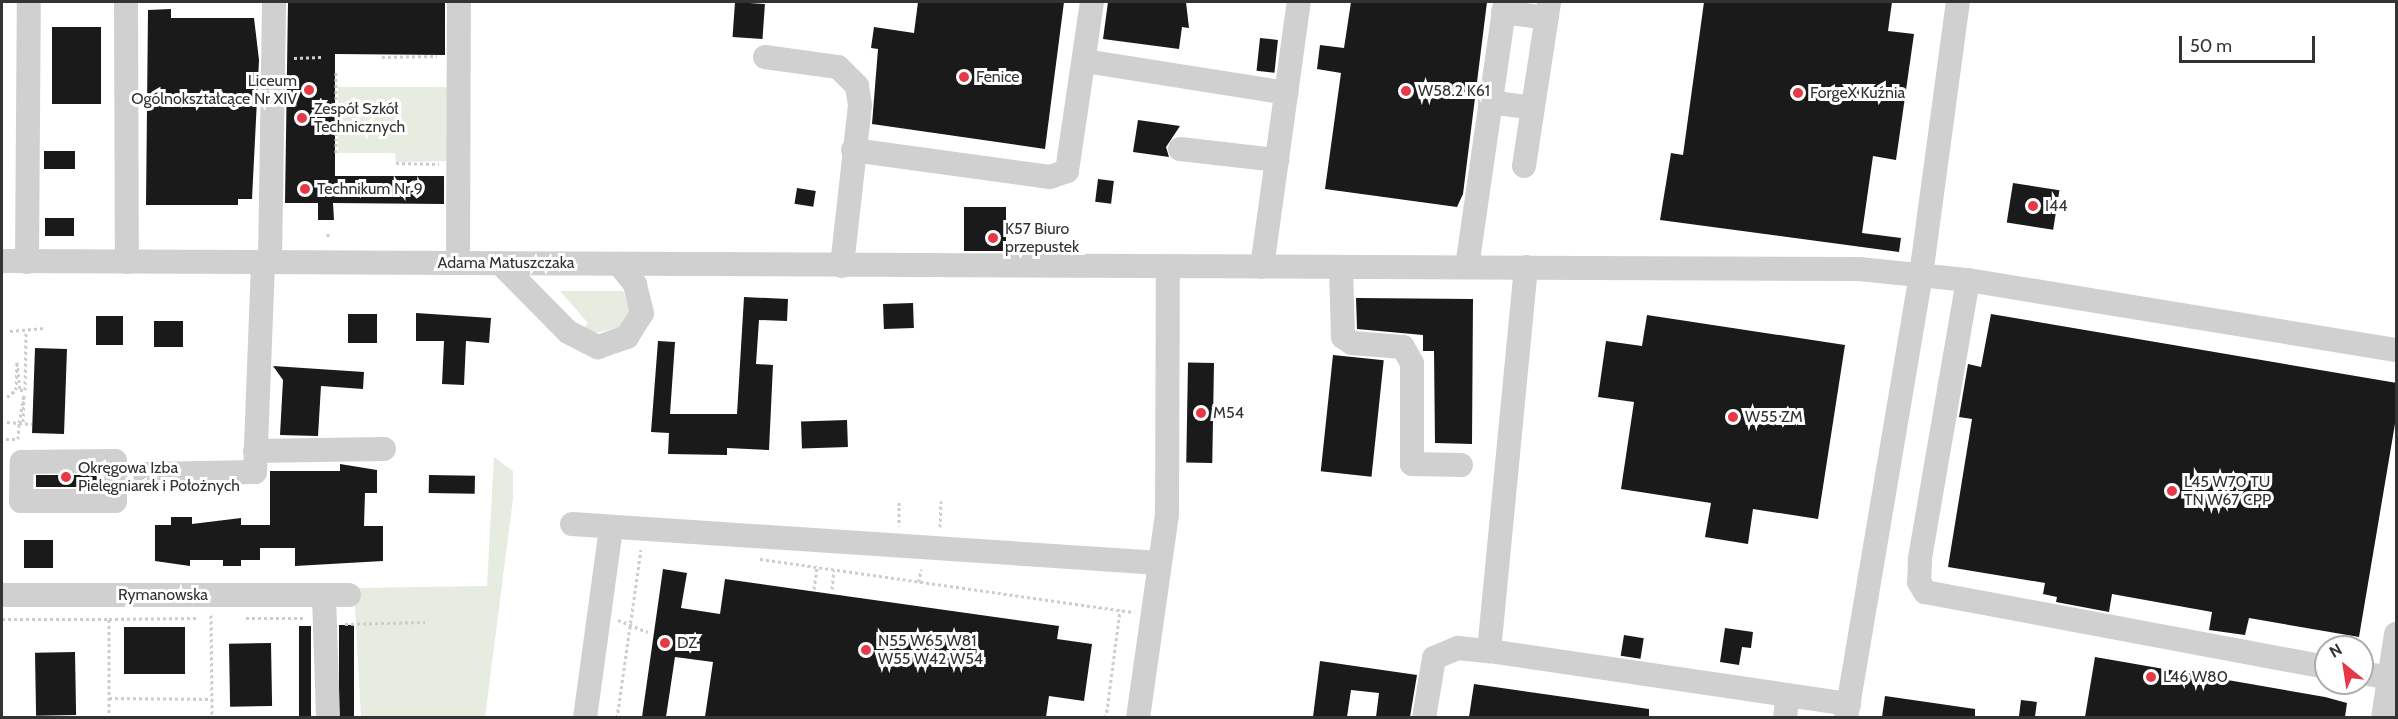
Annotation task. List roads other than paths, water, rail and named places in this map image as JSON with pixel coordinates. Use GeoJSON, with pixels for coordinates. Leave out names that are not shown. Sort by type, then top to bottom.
{"type":"FeatureCollection","features":[{"type":"Feature","properties":{"kind":"street"},"geometry":{"type":"LineString","coordinates":[[27,262],[29,2]]}},
{"type":"Feature","properties":{"kind":"street"},"geometry":{"type":"LineString","coordinates":[[126,2],[127,262]]}},
{"type":"Feature","properties":{"kind":"street"},"geometry":{"type":"LineString","coordinates":[[145,474],[255,472],[266,261],[274,2]]}},
{"type":"Feature","properties":{"kind":"street"},"geometry":{"type":"LineString","coordinates":[[458,263],[459,2]]}},
{"type":"Feature","properties":{"kind":"street"},"geometry":{"type":"LineString","coordinates":[[853,150],[1059,176],[1071,164],[1092,2]]}},
{"type":"Feature","properties":{"kind":"street"},"geometry":{"type":"LineString","coordinates":[[1262,267],[1299,2]]}},
{"type":"Feature","properties":{"kind":"street"},"geometry":{"type":"LineString","coordinates":[[1424,717],[1434,658],[1458,648],[1489,651],[1786,706],[1848,711],[1921,275],[1958,2]]}},
{"type":"Feature","properties":{"kind":"street"},"geometry":{"type":"LineString","coordinates":[[1467,267],[1504,7],[1548,10],[1524,166]]}},
{"type":"Feature","properties":{"kind":"street"},"geometry":{"type":"LineString","coordinates":[[765,57],[827,64],[852,78],[860,105],[853,150],[842,266]]}},
{"type":"Feature","properties":{"kind":"street"},"geometry":{"type":"LineString","coordinates":[[1085,61],[1286,93]]}},
{"type":"Feature","properties":{"kind":"street"},"geometry":{"type":"LineString","coordinates":[[1490,102],[1533,108]]}},
{"type":"Feature","properties":{"kind":"street"},"geometry":{"type":"LineString","coordinates":[[1179,149],[1277,160]]}},
{"type":"Feature","properties":{"kind":"street","name":"Adama Matuszczaka"},"geometry":{"type":"LineString","coordinates":[[2,261],[266,261],[1011,268],[1859,269],[1968,280],[2397,350]]}},
{"type":"Feature","properties":{"kind":"street"},"geometry":{"type":"LineString","coordinates":[[501,264],[568,332],[598,347],[627,337],[642,313],[635,284],[619,264]]}},
{"type":"Feature","properties":{"kind":"street"},"geometry":{"type":"LineString","coordinates":[[1341,267],[1344,337],[1352,343],[1394,344],[1409,356],[1412,464],[1461,465]]}},
{"type":"Feature","properties":{"kind":"street"},"geometry":{"type":"LineString","coordinates":[[1489,651],[1526,267]]}},
{"type":"Feature","properties":{"kind":"street"},"geometry":{"type":"LineString","coordinates":[[1138,717],[1167,515],[1168,268]]}},
{"type":"Feature","properties":{"kind":"street"},"geometry":{"type":"LineString","coordinates":[[1968,280],[1920,559],[1919,582],[1925,592],[2314,665]]}},
{"type":"Feature","properties":{"kind":"street"},"geometry":{"type":"LineString","coordinates":[[255,451],[384,449]]}},
{"type":"Feature","properties":{"kind":"street"},"geometry":{"type":"LineString","coordinates":[[572,524],[1160,563]]}},
{"type":"Feature","properties":{"kind":"street"},"geometry":{"type":"LineString","coordinates":[[585,717],[611,528]]}},
{"type":"Feature","properties":{"kind":"street","name":"Rymanowska"},"geometry":{"type":"LineString","coordinates":[[2,596],[211,607],[349,595]]}},
{"type":"Feature","properties":{"kind":"street"},"geometry":{"type":"LineString","coordinates":[[324,596],[328,717]]}},
{"type":"Feature","properties":{"kind":"street"},"geometry":{"type":"LineString","coordinates":[[2374,667],[2394,656]]}},
{"type":"Feature","properties":{"kind":"street"},"geometry":{"type":"LineString","coordinates":[[2383,717],[2394,656]]}},
{"type":"Feature","properties":{"kind":"place","name":"Fenice"},"geometry":{"type":"Point","coordinates":[964,77]}},
{"type":"Feature","properties":{"kind":"place","name":"Liceum Ogólnokształcące Nr XIV"},"geometry":{"type":"Point","coordinates":[309,90]}},
{"type":"Feature","properties":{"kind":"place","name":"W58.2 K61"},"geometry":{"type":"Point","coordinates":[1406,91]}},
{"type":"Feature","properties":{"kind":"place","name":"ForgeX Kuźnia"},"geometry":{"type":"Point","coordinates":[1798,93]}},
{"type":"Feature","properties":{"kind":"place","name":"Zespół Szkół Technicznych"},"geometry":{"type":"Point","coordinates":[302,118]}},
{"type":"Feature","properties":{"kind":"place","name":"Technikum Nr 9"},"geometry":{"type":"Point","coordinates":[305,189]}},
{"type":"Feature","properties":{"kind":"place","name":"I44"},"geometry":{"type":"Point","coordinates":[2033,206]}},
{"type":"Feature","properties":{"kind":"place","name":"K57 Biuro przepustek"},"geometry":{"type":"Point","coordinates":[993,238]}},
{"type":"Feature","properties":{"kind":"place","name":"M54"},"geometry":{"type":"Point","coordinates":[1201,413]}},
{"type":"Feature","properties":{"kind":"place","name":"W55 ZM"},"geometry":{"type":"Point","coordinates":[1733,417]}},
{"type":"Feature","properties":{"kind":"place","name":"Okręgowa Izba Pielęgniarek i Położnych"},"geometry":{"type":"Point","coordinates":[66,477]}},
{"type":"Feature","properties":{"kind":"place","name":"L45 W70 TU TN W67 CPP"},"geometry":{"type":"Point","coordinates":[2172,491]}},
{"type":"Feature","properties":{"kind":"place","name":"DZ"},"geometry":{"type":"Point","coordinates":[665,643]}},
{"type":"Feature","properties":{"kind":"place","name":"N55 W65 W81 W55 W42 W54"},"geometry":{"type":"Point","coordinates":[866,650]}},
{"type":"Feature","properties":{"kind":"place","name":"L46 W80"},"geometry":{"type":"Point","coordinates":[2151,677]}}]}
